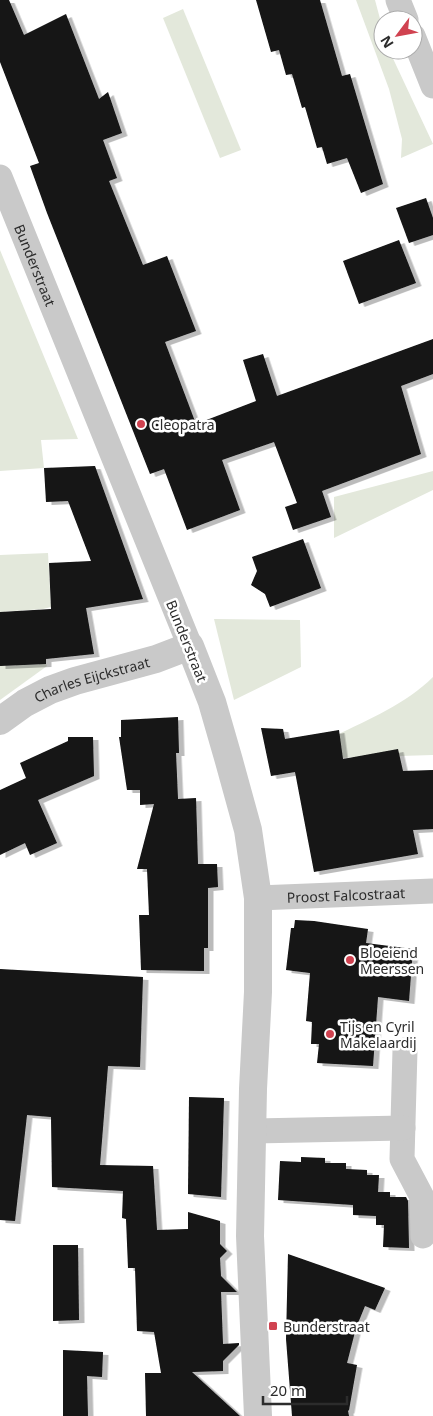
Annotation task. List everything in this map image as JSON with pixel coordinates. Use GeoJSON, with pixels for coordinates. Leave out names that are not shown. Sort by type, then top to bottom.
{"type":"FeatureCollection","features":[{"type":"Feature","properties":{"kind":"street"},"geometry":{"type":"LineString","coordinates":[[423,60],[433,86]]}},
{"type":"Feature","properties":{"kind":"street","name":"Bunderstraat"},"geometry":{"type":"LineString","coordinates":[[0,177],[212,702],[248,830],[258,898],[258,992],[250,1236],[258,1416]]}},
{"type":"Feature","properties":{"kind":"street","name":"Charles Eijckstraat"},"geometry":{"type":"LineString","coordinates":[[0,722],[25,703],[50,690],[75,681],[156,660],[190,646]]}},
{"type":"Feature","properties":{"kind":"street","name":"Proost Falcostraat"},"geometry":{"type":"LineString","coordinates":[[258,898],[433,891]]}},
{"type":"Feature","properties":{"kind":"street"},"geometry":{"type":"LineString","coordinates":[[405,1050],[402,1159],[422,1196],[423,1236]]}},
{"type":"Feature","properties":{"kind":"street"},"geometry":{"type":"LineString","coordinates":[[252,1131],[402,1128]]}},
{"type":"Feature","properties":{"kind":"shaded area"},"geometry":{"type":"Polygon","coordinates":[[[356,0],[375,0],[378,10],[373,10],[373,46],[356,0]]]}},
{"type":"Feature","properties":{"kind":"shaded area"},"geometry":{"type":"Polygon","coordinates":[[[183,9],[241,150],[220,158],[163,18],[183,9]]]}},
{"type":"Feature","properties":{"kind":"shaded area"},"geometry":{"type":"Polygon","coordinates":[[[378,60],[394,60],[433,144],[401,158],[402,139],[389,89],[378,60]]]}},
{"type":"Feature","properties":{"kind":"shaded area"},"geometry":{"type":"Polygon","coordinates":[[[0,250],[78,439],[41,440],[44,468],[0,471],[0,250]]]}},
{"type":"Feature","properties":{"kind":"shaded area"},"geometry":{"type":"Polygon","coordinates":[[[433,471],[433,490],[334,538],[334,497],[433,471]]]}},
{"type":"Feature","properties":{"kind":"shaded area"},"geometry":{"type":"Polygon","coordinates":[[[48,553],[51,607],[0,612],[0,555],[48,553]]]}},
{"type":"Feature","properties":{"kind":"shaded area"},"geometry":{"type":"Polygon","coordinates":[[[214,619],[300,620],[301,667],[234,700],[214,619]]]}},
{"type":"Feature","properties":{"kind":"shaded area"},"geometry":{"type":"Polygon","coordinates":[[[46,664],[47,666],[0,700],[0,666],[46,664]]]}},
{"type":"Feature","properties":{"kind":"shaded area"},"geometry":{"type":"Polygon","coordinates":[[[433,677],[433,755],[333,758],[335,736],[399,703],[433,677]]]}},
{"type":"Feature","properties":{"kind":"building"},"geometry":{"type":"Polygon","coordinates":[[[0,0],[9,0],[24,35],[66,14],[99,99],[108,92],[122,133],[103,140],[117,178],[109,181],[143,265],[167,256],[196,331],[165,342],[196,424],[256,401],[243,360],[263,354],[277,396],[433,339],[433,374],[401,386],[421,454],[322,491],[331,517],[293,530],[285,507],[297,503],[274,442],[222,460],[240,510],[187,530],[164,469],[150,474],[30,166],[39,163],[0,62],[0,0]]]}},
{"type":"Feature","properties":{"kind":"building"},"geometry":{"type":"Polygon","coordinates":[[[256,0],[320,0],[342,76],[350,74],[383,184],[361,193],[347,158],[327,164],[322,147],[317,148],[305,107],[302,108],[292,74],[286,75],[279,50],[271,52],[256,0]]]}},
{"type":"Feature","properties":{"kind":"building"},"geometry":{"type":"Polygon","coordinates":[[[426,198],[433,218],[433,235],[409,243],[396,208],[426,198]]]}},
{"type":"Feature","properties":{"kind":"building"},"geometry":{"type":"Polygon","coordinates":[[[399,240],[416,283],[359,304],[343,261],[399,240]]]}},
{"type":"Feature","properties":{"kind":"building"},"geometry":{"type":"Polygon","coordinates":[[[95,466],[143,599],[86,608],[94,654],[46,659],[46,664],[0,666],[0,612],[51,609],[49,563],[91,561],[68,501],[46,502],[44,468],[95,466]]]}},
{"type":"Feature","properties":{"kind":"building"},"geometry":{"type":"Polygon","coordinates":[[[303,539],[321,588],[270,607],[265,594],[251,585],[257,571],[252,557],[303,539]]]}},
{"type":"Feature","properties":{"kind":"building"},"geometry":{"type":"Polygon","coordinates":[[[178,717],[179,753],[176,753],[178,799],[196,798],[198,864],[217,864],[218,887],[208,888],[208,948],[204,948],[204,971],[141,970],[139,915],[149,915],[147,869],[137,869],[154,804],[140,805],[140,790],[127,790],[119,737],[121,737],[121,720],[178,717]]]}},
{"type":"Feature","properties":{"kind":"building"},"geometry":{"type":"Polygon","coordinates":[[[261,728],[283,729],[285,739],[339,730],[343,759],[398,749],[403,771],[433,770],[433,829],[413,830],[418,854],[314,872],[295,772],[271,776],[261,728]]]}},
{"type":"Feature","properties":{"kind":"building"},"geometry":{"type":"Polygon","coordinates":[[[68,737],[93,737],[94,776],[38,800],[57,843],[30,855],[25,843],[0,855],[0,790],[26,778],[20,763],[68,741],[68,737]]]}},
{"type":"Feature","properties":{"kind":"building"},"geometry":{"type":"Polygon","coordinates":[[[295,920],[368,929],[366,943],[413,949],[409,1001],[378,997],[373,1066],[317,1063],[319,1044],[311,1044],[312,1022],[306,1021],[310,973],[286,970],[291,928],[294,928],[295,920]]]}},
{"type":"Feature","properties":{"kind":"building"},"geometry":{"type":"Polygon","coordinates":[[[0,969],[143,977],[140,1067],[108,1066],[100,1165],[153,1166],[157,1230],[188,1229],[188,1212],[220,1221],[220,1244],[227,1251],[220,1258],[221,1276],[237,1292],[221,1292],[223,1344],[239,1343],[239,1345],[223,1361],[223,1371],[192,1372],[240,1416],[146,1416],[145,1373],[161,1373],[154,1332],[137,1331],[135,1268],[128,1268],[126,1219],[122,1218],[123,1191],[52,1187],[51,1117],[27,1115],[15,1221],[0,1220],[0,969]]]}},
{"type":"Feature","properties":{"kind":"building"},"geometry":{"type":"Polygon","coordinates":[[[189,1097],[224,1098],[221,1197],[188,1194],[189,1097]]]}},
{"type":"Feature","properties":{"kind":"building"},"geometry":{"type":"Polygon","coordinates":[[[301,1157],[325,1158],[325,1163],[346,1163],[346,1169],[367,1170],[367,1175],[379,1175],[378,1192],[390,1192],[390,1197],[406,1197],[408,1201],[409,1248],[383,1247],[384,1225],[376,1225],[376,1216],[353,1215],[353,1205],[278,1200],[280,1161],[301,1162],[301,1157]]]}},
{"type":"Feature","properties":{"kind":"building"},"geometry":{"type":"Polygon","coordinates":[[[53,1245],[78,1245],[79,1320],[53,1321],[53,1245]]]}},
{"type":"Feature","properties":{"kind":"building"},"geometry":{"type":"Polygon","coordinates":[[[288,1254],[385,1288],[375,1310],[365,1306],[356,1328],[347,1363],[357,1365],[348,1411],[349,1416],[292,1416],[286,1339],[288,1254]]]}},
{"type":"Feature","properties":{"kind":"building"},"geometry":{"type":"Polygon","coordinates":[[[63,1350],[103,1352],[102,1377],[87,1376],[88,1416],[63,1416],[63,1350]]]}},
{"type":"Feature","properties":{"kind":"place","name":"Cleopatra"},"geometry":{"type":"Point","coordinates":[141,424]}},
{"type":"Feature","properties":{"kind":"place","name":"Bloeiend Meerssen"},"geometry":{"type":"Point","coordinates":[350,960]}},
{"type":"Feature","properties":{"kind":"place","name":"Tijs en Cyril Makelaardij"},"geometry":{"type":"Point","coordinates":[330,1034]}},
{"type":"Feature","properties":{"kind":"place","name":"Bunderstraat"},"geometry":{"type":"Point","coordinates":[273,1326]}}]}
